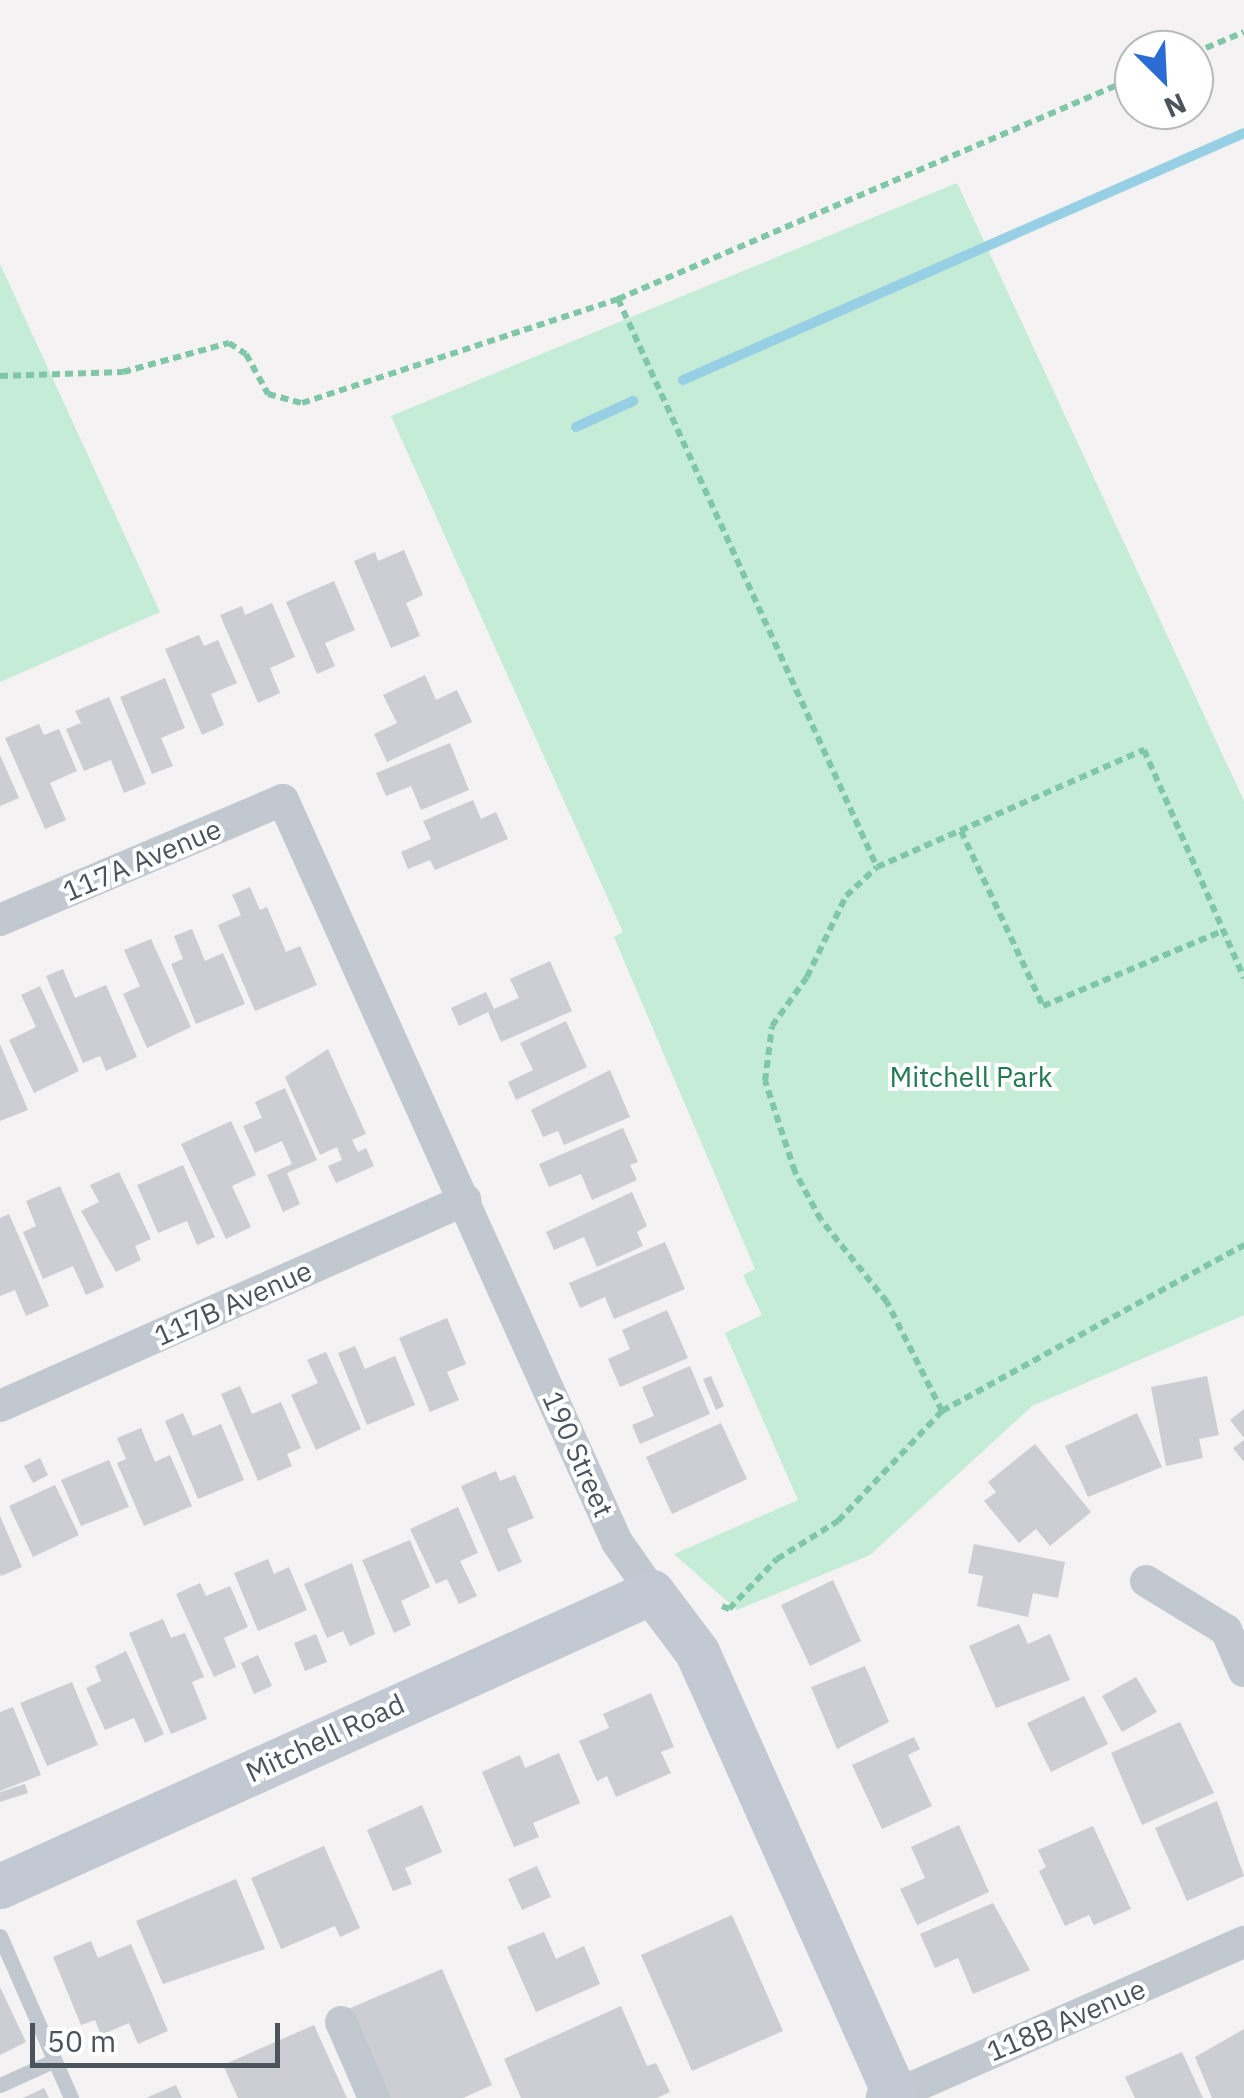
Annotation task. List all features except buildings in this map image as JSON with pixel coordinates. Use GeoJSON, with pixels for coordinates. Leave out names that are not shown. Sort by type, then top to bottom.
{"type":"FeatureCollection","features":[{"type":"Feature","properties":{"kind":"street","name":"117A Avenue"},"geometry":{"type":"LineString","coordinates":[[0,920],[283,800]]}},
{"type":"Feature","properties":{"kind":"street","name":"190 Street"},"geometry":{"type":"LineString","coordinates":[[283,800],[617,1542],[696,1652],[891,2096]]}},
{"type":"Feature","properties":{"kind":"street","name":"117B Avenue"},"geometry":{"type":"LineString","coordinates":[[0,1406],[465,1200]]}},
{"type":"Feature","properties":{"kind":"street"},"geometry":{"type":"LineString","coordinates":[[1146,1580],[1226,1630],[1244,1671]]}},
{"type":"Feature","properties":{"kind":"street","name":"Mitchell Road"},"geometry":{"type":"LineString","coordinates":[[0,1886],[652,1592]]}},
{"type":"Feature","properties":{"kind":"street","name":"118B Avenue"},"geometry":{"type":"LineString","coordinates":[[891,2096],[1244,1942]]}},
{"type":"Feature","properties":{"kind":"street"},"geometry":{"type":"LineString","coordinates":[[341,2022],[374,2098]]}},
{"type":"Feature","properties":{"kind":"lane"},"geometry":{"type":"LineString","coordinates":[[0,1936],[71,2098]]}},
{"type":"Feature","properties":{"kind":"lane"},"geometry":{"type":"LineString","coordinates":[[0,2085],[55,2060]]}},
{"type":"Feature","properties":{"kind":"path"},"geometry":{"type":"LineString","coordinates":[[1214,45],[1244,32]]}},
{"type":"Feature","properties":{"kind":"path"},"geometry":{"type":"LineString","coordinates":[[0,376],[123,372],[229,343],[246,354],[268,394],[302,404],[618,299],[1114,87]]}},
{"type":"Feature","properties":{"kind":"path"},"geometry":{"type":"LineString","coordinates":[[618,299],[877,867]]}},
{"type":"Feature","properties":{"kind":"path"},"geometry":{"type":"LineString","coordinates":[[942,1412],[887,1302],[821,1220],[795,1172],[766,1080],[767,1043],[779,1011],[807,977],[846,896],[877,867],[1144,750],[1244,978]]}},
{"type":"Feature","properties":{"kind":"path"},"geometry":{"type":"LineString","coordinates":[[960,831],[1043,1006],[1222,931]]}},
{"type":"Feature","properties":{"kind":"path"},"geometry":{"type":"LineString","coordinates":[[722,1606],[729,1609],[776,1558],[838,1522],[942,1412],[1244,1245]]}},
{"type":"Feature","properties":{"kind":"green space","name":"Mitchell Park"},"geometry":{"type":"Polygon","coordinates":[[[957,183],[1244,801],[1244,1315],[1032,1406],[870,1555],[737,1610],[674,1554],[798,1500],[725,1333],[762,1315],[743,1275],[755,1269],[614,937],[623,932],[391,416],[957,183]]]}},
{"type":"Feature","properties":{"kind":"green space"},"geometry":{"type":"Polygon","coordinates":[[[0,264],[160,612],[0,682],[0,264]]]}},
{"type":"Feature","properties":{"kind":"waterway"},"geometry":{"type":"LineString","coordinates":[[683,380],[1244,133]]}},
{"type":"Feature","properties":{"kind":"waterway"},"geometry":{"type":"LineString","coordinates":[[576,427],[633,401]]}}]}
